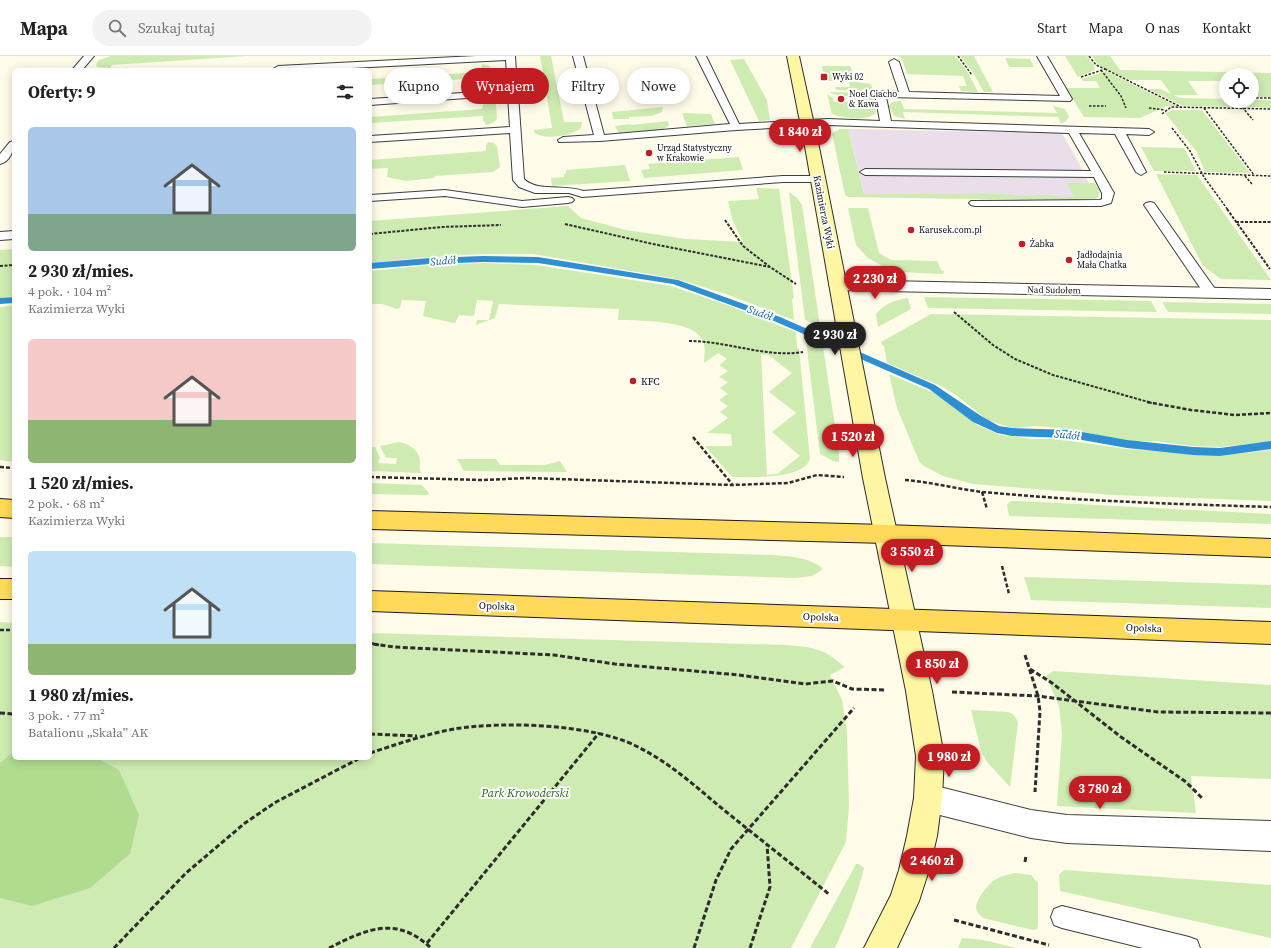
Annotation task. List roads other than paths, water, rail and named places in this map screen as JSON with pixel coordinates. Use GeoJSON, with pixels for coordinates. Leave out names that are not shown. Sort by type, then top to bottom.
{"type":"FeatureCollection","features":[{"type":"Feature","properties":{"kind":"main road"},"geometry":{"type":"LineString","coordinates":[[0,508],[12,509]]}},
{"type":"Feature","properties":{"kind":"main road"},"geometry":{"type":"LineString","coordinates":[[372,520],[886,534],[1271,548]]}},
{"type":"Feature","properties":{"kind":"main road"},"geometry":{"type":"LineString","coordinates":[[0,589],[12,590]]}},
{"type":"Feature","properties":{"kind":"main road","name":"Opolska"},"geometry":{"type":"LineString","coordinates":[[372,601],[1271,633]]}},
{"type":"Feature","properties":{"kind":"street","name":"Kazimierza Wyki"},"geometry":{"type":"LineString","coordinates":[[793,56],[818,179],[854,376],[926,726],[930,756],[928,798],[922,836],[914,870],[904,901],[880,948]]}},
{"type":"Feature","properties":{"kind":"street","name":"Nad Sudołem"},"geometry":{"type":"LineString","coordinates":[[838,285],[1271,294]]}},
{"type":"Feature","properties":{"kind":"street"},"geometry":{"type":"LineString","coordinates":[[928,798],[1031,824],[1067,830],[1271,836]]}},
{"type":"Feature","properties":{"kind":"lane"},"geometry":{"type":"LineString","coordinates":[[79,68],[89,56]]}},
{"type":"Feature","properties":{"kind":"lane"},"geometry":{"type":"LineString","coordinates":[[278,68],[281,56]]}},
{"type":"Feature","properties":{"kind":"lane"},"geometry":{"type":"LineString","coordinates":[[311,68],[510,56],[511,68]]}},
{"type":"Feature","properties":{"kind":"lane"},"geometry":{"type":"LineString","coordinates":[[578,56],[600,138]]}},
{"type":"Feature","properties":{"kind":"lane"},"geometry":{"type":"LineString","coordinates":[[701,56],[736,127]]}},
{"type":"Feature","properties":{"kind":"lane"},"geometry":{"type":"LineString","coordinates":[[1042,56],[1073,111]]}},
{"type":"Feature","properties":{"kind":"lane"},"geometry":{"type":"LineString","coordinates":[[894,62],[905,94]]}},
{"type":"Feature","properties":{"kind":"lane"},"geometry":{"type":"LineString","coordinates":[[886,123],[880,94],[1067,99]]}},
{"type":"Feature","properties":{"kind":"lane"},"geometry":{"type":"LineString","coordinates":[[372,102],[461,96]]}},
{"type":"Feature","properties":{"kind":"lane"},"geometry":{"type":"LineString","coordinates":[[514,104],[519,180],[521,183],[541,190],[567,190],[582,194]]}},
{"type":"Feature","properties":{"kind":"lane"},"geometry":{"type":"LineString","coordinates":[[562,140],[807,123],[886,123],[1149,132]]}},
{"type":"Feature","properties":{"kind":"lane"},"geometry":{"type":"LineString","coordinates":[[975,203],[1107,201],[1108,193],[1072,129]]}},
{"type":"Feature","properties":{"kind":"lane"},"geometry":{"type":"LineString","coordinates":[[372,139],[515,130]]}},
{"type":"Feature","properties":{"kind":"lane"},"geometry":{"type":"LineString","coordinates":[[1119,131],[1141,172]]}},
{"type":"Feature","properties":{"kind":"lane"},"geometry":{"type":"LineString","coordinates":[[0,161],[12,146]]}},
{"type":"Feature","properties":{"kind":"lane"},"geometry":{"type":"LineString","coordinates":[[865,172],[1098,174]]}},
{"type":"Feature","properties":{"kind":"lane"},"geometry":{"type":"LineString","coordinates":[[372,198],[445,193],[522,204],[568,200],[582,194],[783,179],[818,179]]}},
{"type":"Feature","properties":{"kind":"lane"},"geometry":{"type":"LineString","coordinates":[[1150,205],[1210,292]]}},
{"type":"Feature","properties":{"kind":"lane"},"geometry":{"type":"LineString","coordinates":[[0,236],[12,235]]}},
{"type":"Feature","properties":{"kind":"lane"},"geometry":{"type":"LineString","coordinates":[[1062,917],[1189,948]]}},
{"type":"Feature","properties":{"kind":"waterway","name":"Sudół"},"geometry":{"type":"LineString","coordinates":[[372,266],[430,261],[483,259],[538,260],[675,282],[777,319],[932,387],[977,419],[997,429],[1012,432],[1071,434],[1127,444],[1193,451],[1220,452],[1271,445]]}},
{"type":"Feature","properties":{"kind":"waterway","name":"Sudół"},"geometry":{"type":"LineString","coordinates":[[0,301],[12,300]]}},
{"type":"Feature","properties":{"kind":"place","name":"Wyki 02"},"geometry":{"type":"Point","coordinates":[824,77]}},
{"type":"Feature","properties":{"kind":"place","name":"Noel Ciacho & Kawa"},"geometry":{"type":"Point","coordinates":[841,99]}},
{"type":"Feature","properties":{"kind":"place","name":"Urząd Statystyczny w Krakowie"},"geometry":{"type":"Point","coordinates":[649,153]}},
{"type":"Feature","properties":{"kind":"place","name":"Karusek.com.pl"},"geometry":{"type":"Point","coordinates":[911,230]}},
{"type":"Feature","properties":{"kind":"place","name":"Żabka"},"geometry":{"type":"Point","coordinates":[1022,244]}},
{"type":"Feature","properties":{"kind":"place","name":"Jadłodajnia Mała Chatka"},"geometry":{"type":"Point","coordinates":[1069,260]}},
{"type":"Feature","properties":{"kind":"place","name":"KFC"},"geometry":{"type":"Point","coordinates":[633,381]}},
{"type":"Feature","properties":{"kind":"park label","name":"Park Krowoderski"},"geometry":{"type":"Point","coordinates":[525,793]}}]}
